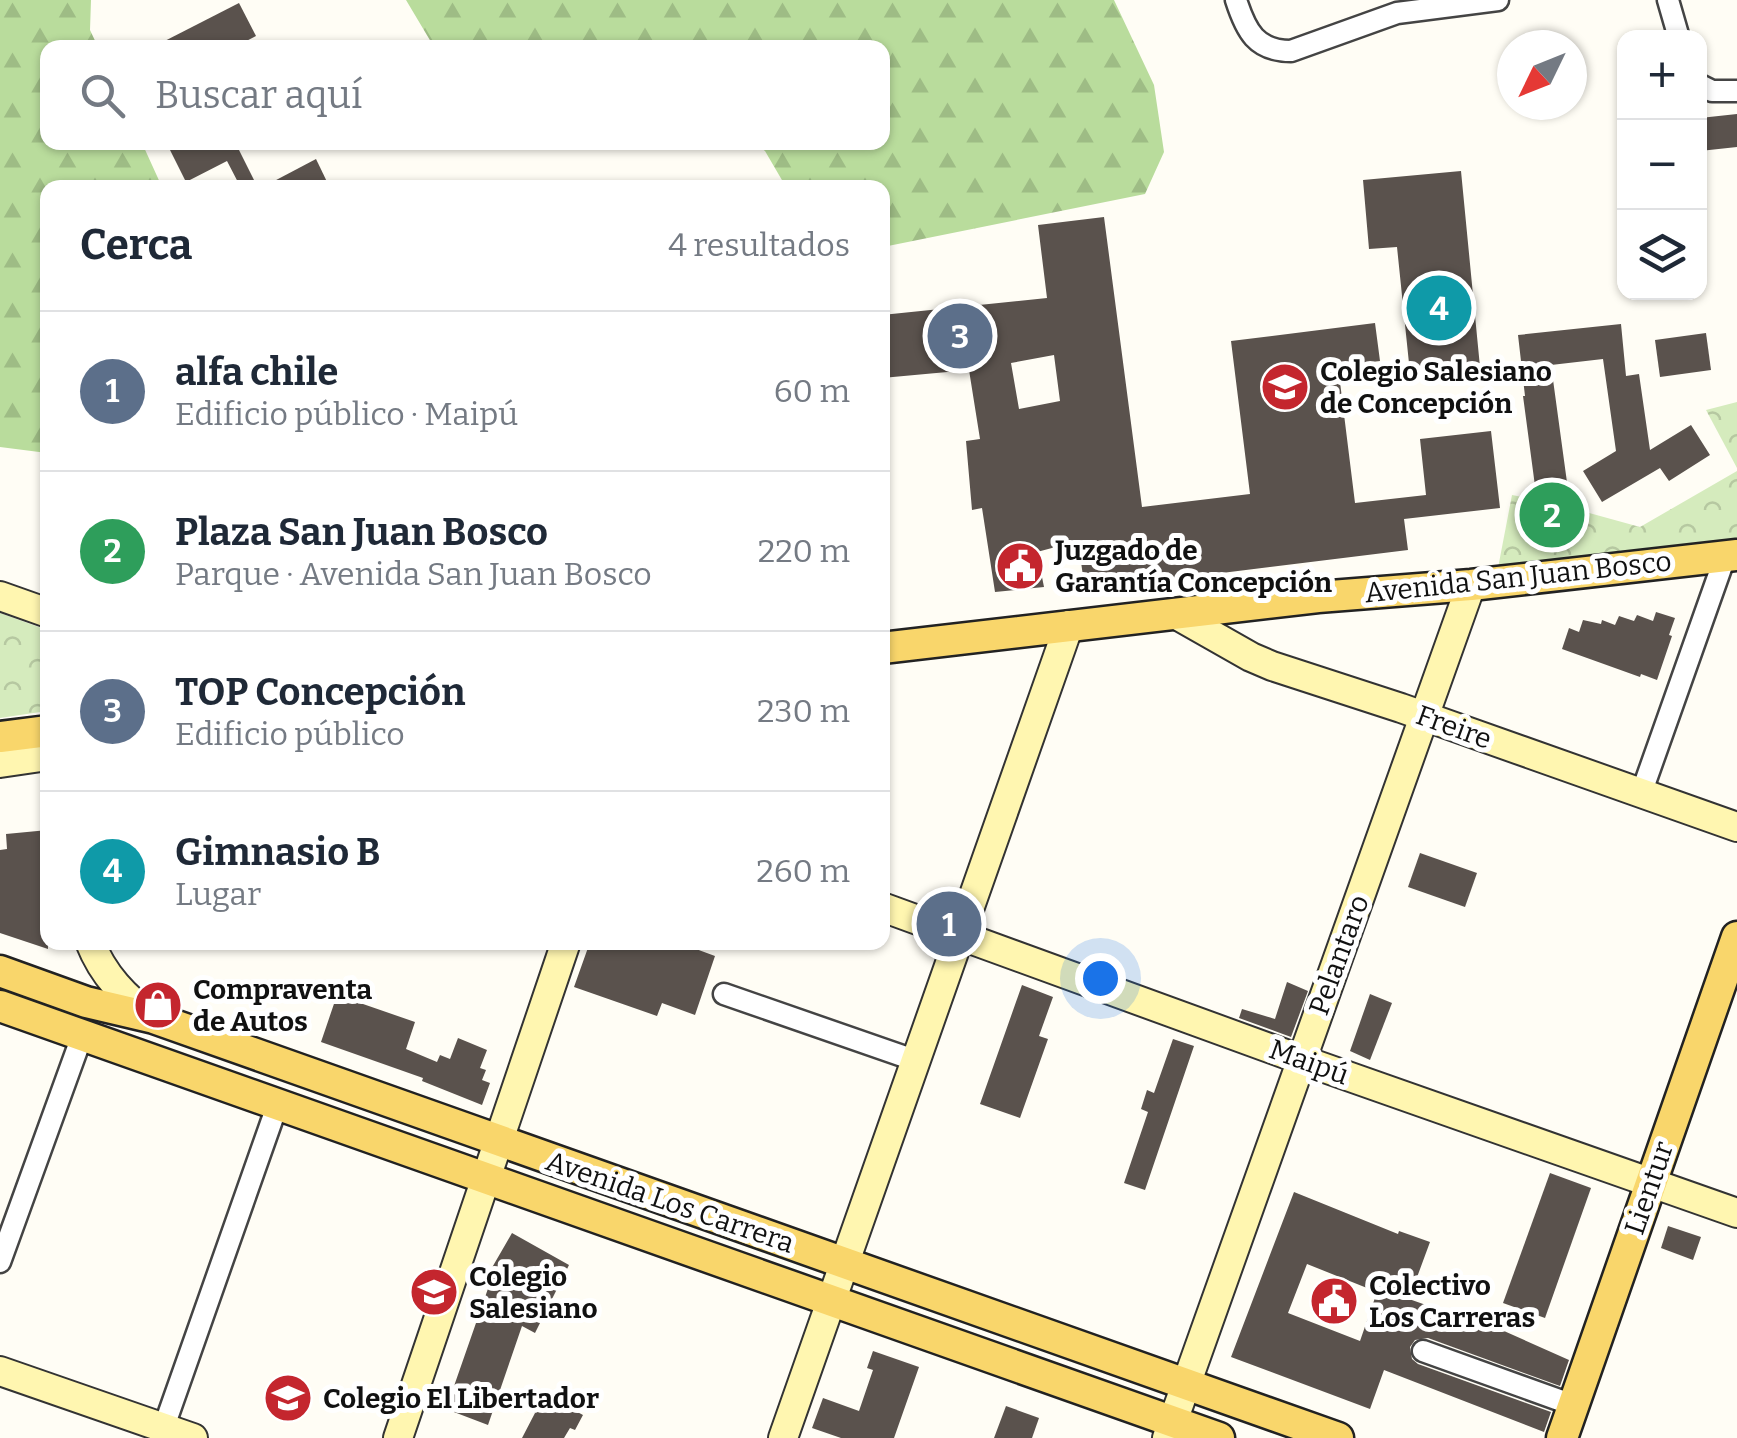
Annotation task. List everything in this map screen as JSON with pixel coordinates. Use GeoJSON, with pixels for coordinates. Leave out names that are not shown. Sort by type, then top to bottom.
{"type":"FeatureCollection","features":[{"type":"Feature","properties":{"kind":"main road","name":"Avenida San Juan Bosco"},"geometry":{"type":"LineString","coordinates":[[890,647],[1318,596],[1471,585],[1731,556]]}},
{"type":"Feature","properties":{"kind":"main road"},"geometry":{"type":"LineString","coordinates":[[0,737],[40,732]]}},
{"type":"Feature","properties":{"kind":"main road","name":"Lientur"},"geometry":{"type":"LineString","coordinates":[[1562,1438],[1737,937]]}},
{"type":"Feature","properties":{"kind":"main road"},"geometry":{"type":"LineString","coordinates":[[0,956],[144,1011]]}},
{"type":"Feature","properties":{"kind":"main road","name":"Avenida Los Carrera"},"geometry":{"type":"LineString","coordinates":[[0,972],[86,1002],[144,1011],[500,1142],[1338,1438]]}},
{"type":"Feature","properties":{"kind":"main road","name":"Avenida Los Carrera"},"geometry":{"type":"LineString","coordinates":[[0,1006],[832,1300],[1170,1430],[1218,1438]]}},
{"type":"Feature","properties":{"kind":"street"},"geometry":{"type":"LineString","coordinates":[[1236,0],[1258,43],[1278,51],[1306,47],[1396,7],[1498,0]]}},
{"type":"Feature","properties":{"kind":"street"},"geometry":{"type":"LineString","coordinates":[[1668,0],[1677,30]]}},
{"type":"Feature","properties":{"kind":"street"},"geometry":{"type":"LineString","coordinates":[[1707,88],[1737,91]]}},
{"type":"Feature","properties":{"kind":"street"},"geometry":{"type":"LineString","coordinates":[[1642,794],[1731,556]]}},
{"type":"Feature","properties":{"kind":"street","name":"Pelantaro"},"geometry":{"type":"LineString","coordinates":[[1170,1430],[1471,585]]}},
{"type":"Feature","properties":{"kind":"street"},"geometry":{"type":"LineString","coordinates":[[0,596],[40,616]]}},
{"type":"Feature","properties":{"kind":"street","name":"Freire"},"geometry":{"type":"LineString","coordinates":[[1177,615],[1272,666],[1737,826]]}},
{"type":"Feature","properties":{"kind":"street"},"geometry":{"type":"LineString","coordinates":[[783,1438],[1069,626]]}},
{"type":"Feature","properties":{"kind":"street"},"geometry":{"type":"LineString","coordinates":[[0,762],[40,757]]}},
{"type":"Feature","properties":{"kind":"street","name":"Maipú"},"geometry":{"type":"LineString","coordinates":[[890,910],[1737,1213]]}},
{"type":"Feature","properties":{"kind":"street"},"geometry":{"type":"LineString","coordinates":[[95,950],[114,984],[144,1011]]}},
{"type":"Feature","properties":{"kind":"street"},"geometry":{"type":"LineString","coordinates":[[398,1438],[563,950]]}},
{"type":"Feature","properties":{"kind":"street"},"geometry":{"type":"LineString","coordinates":[[724,994],[917,1061]]}},
{"type":"Feature","properties":{"kind":"street"},"geometry":{"type":"LineString","coordinates":[[0,1262],[82,1036]]}},
{"type":"Feature","properties":{"kind":"street"},"geometry":{"type":"LineString","coordinates":[[162,1433],[277,1106]]}},
{"type":"Feature","properties":{"kind":"street"},"geometry":{"type":"LineString","coordinates":[[1423,1351],[1573,1405]]}},
{"type":"Feature","properties":{"kind":"street"},"geometry":{"type":"LineString","coordinates":[[0,1371],[162,1433],[193,1438]]}},
{"type":"Feature","properties":{"kind":"green space"},"geometry":{"type":"Polygon","coordinates":[[[0,0],[91,0],[90,30],[95,40],[40,40],[40,150],[145,150],[159,180],[40,180],[40,452],[0,447],[0,0]]]}},
{"type":"Feature","properties":{"kind":"green space"},"geometry":{"type":"Polygon","coordinates":[[[406,0],[1114,0],[1154,85],[1164,152],[1145,194],[890,246],[890,180],[782,180],[764,150],[890,150],[890,40],[430,40],[406,0]]]}},
{"type":"Feature","properties":{"kind":"green space"},"geometry":{"type":"Polygon","coordinates":[[[1737,402],[1737,468],[1706,410],[1737,402]]]}},
{"type":"Feature","properties":{"kind":"green space"},"geometry":{"type":"Polygon","coordinates":[[[1737,471],[1737,550],[1498,568],[1512,495],[1640,527],[1737,471]]]}},
{"type":"Feature","properties":{"kind":"green space"},"geometry":{"type":"Polygon","coordinates":[[[0,613],[40,627],[40,712],[0,718],[0,613]]]}},
{"type":"Feature","properties":{"kind":"building"},"geometry":{"type":"Polygon","coordinates":[[[239,3],[256,36],[248,40],[167,40],[239,3]]]}},
{"type":"Feature","properties":{"kind":"building"},"geometry":{"type":"Polygon","coordinates":[[[1737,114],[1737,147],[1707,150],[1707,117],[1737,114]]]}},
{"type":"Feature","properties":{"kind":"building"},"geometry":{"type":"Polygon","coordinates":[[[170,150],[239,150],[254,180],[237,180],[227,161],[185,180],[170,150]]]}},
{"type":"Feature","properties":{"kind":"building"},"geometry":{"type":"Polygon","coordinates":[[[316,159],[326,180],[276,180],[316,159]]]}},
{"type":"Feature","properties":{"kind":"building"},"geometry":{"type":"Polygon","coordinates":[[[1461,171],[1480,367],[1410,373],[1397,247],[1369,249],[1363,180],[1461,171]]]}},
{"type":"Feature","properties":{"kind":"building"},"geometry":{"type":"Polygon","coordinates":[[[1104,217],[1142,507],[1250,494],[1231,341],[1375,323],[1380,361],[1338,366],[1355,503],[1426,495],[1420,439],[1491,431],[1500,508],[1404,519],[1408,550],[1085,590],[1078,541],[1037,552],[1044,587],[995,592],[982,508],[972,510],[966,441],[980,439],[969,370],[890,377],[890,314],[1047,298],[1038,225],[1104,217]],[[1054,355],[1011,363],[1019,409],[1060,401],[1054,355]]]}},
{"type":"Feature","properties":{"kind":"building"},"geometry":{"type":"Polygon","coordinates":[[[1621,324],[1626,376],[1639,374],[1650,450],[1691,425],[1710,455],[1669,481],[1660,468],[1602,502],[1583,471],[1616,451],[1603,359],[1551,365],[1569,497],[1537,501],[1518,335],[1621,324]]]}},
{"type":"Feature","properties":{"kind":"building"},"geometry":{"type":"Polygon","coordinates":[[[1706,333],[1711,370],[1660,377],[1655,340],[1706,333]]]}},
{"type":"Feature","properties":{"kind":"building"},"geometry":{"type":"Polygon","coordinates":[[[1656,612],[1675,618],[1657,680],[1562,649],[1569,628],[1579,632],[1583,620],[1615,625],[1619,616],[1634,621],[1637,615],[1653,621],[1656,612]]]}},
{"type":"Feature","properties":{"kind":"building"},"geometry":{"type":"Polygon","coordinates":[[[40,831],[40,946],[0,933],[0,850],[7,849],[6,834],[40,831]]]}},
{"type":"Feature","properties":{"kind":"building"},"geometry":{"type":"Polygon","coordinates":[[[1420,853],[1477,873],[1465,907],[1408,887],[1420,853]]]}},
{"type":"Feature","properties":{"kind":"building"},"geometry":{"type":"Polygon","coordinates":[[[587,950],[699,950],[715,956],[695,1015],[662,1003],[657,1016],[574,987],[587,950]]]}},
{"type":"Feature","properties":{"kind":"building"},"geometry":{"type":"Polygon","coordinates":[[[1287,982],[1308,991],[1291,1037],[1239,1018],[1242,1009],[1275,1019],[1287,982]]]}},
{"type":"Feature","properties":{"kind":"building"},"geometry":{"type":"Polygon","coordinates":[[[1022,985],[1053,997],[1039,1036],[1048,1039],[1020,1118],[980,1104],[1022,985]]]}},
{"type":"Feature","properties":{"kind":"building"},"geometry":{"type":"Polygon","coordinates":[[[1370,994],[1392,1003],[1370,1060],[1350,1051],[1370,994]]]}},
{"type":"Feature","properties":{"kind":"building"},"geometry":{"type":"Polygon","coordinates":[[[337,995],[415,1022],[406,1049],[437,1062],[440,1055],[450,1059],[458,1038],[487,1050],[480,1068],[486,1070],[482,1080],[490,1083],[482,1105],[422,1081],[423,1078],[321,1042],[337,995]]]}},
{"type":"Feature","properties":{"kind":"building"},"geometry":{"type":"Polygon","coordinates":[[[1173,1039],[1194,1046],[1145,1190],[1124,1183],[1148,1112],[1141,1109],[1147,1090],[1154,1093],[1173,1039]]]}},
{"type":"Feature","properties":{"kind":"building"},"geometry":{"type":"Polygon","coordinates":[[[1550,1173],[1591,1188],[1545,1318],[1503,1303],[1550,1173]]]}},
{"type":"Feature","properties":{"kind":"building"},"geometry":{"type":"Polygon","coordinates":[[[1294,1192],[1398,1234],[1399,1231],[1430,1242],[1409,1299],[1495,1327],[1569,1360],[1560,1386],[1428,1338],[1415,1340],[1410,1347],[1412,1359],[1418,1364],[1551,1412],[1544,1432],[1384,1370],[1370,1409],[1231,1357],[1294,1192]],[[1307,1264],[1288,1313],[1360,1341],[1377,1292],[1307,1264]]]}},
{"type":"Feature","properties":{"kind":"building"},"geometry":{"type":"Polygon","coordinates":[[[1668,1226],[1701,1237],[1693,1260],[1661,1248],[1668,1226]]]}},
{"type":"Feature","properties":{"kind":"building"},"geometry":{"type":"Polygon","coordinates":[[[512,1233],[569,1265],[535,1333],[522,1326],[488,1425],[446,1409],[491,1280],[486,1278],[512,1233]]]}},
{"type":"Feature","properties":{"kind":"building"},"geometry":{"type":"Polygon","coordinates":[[[873,1351],[919,1367],[894,1438],[841,1438],[812,1428],[823,1398],[859,1411],[873,1370],[867,1368],[873,1351]]]}},
{"type":"Feature","properties":{"kind":"building"},"geometry":{"type":"Polygon","coordinates":[[[542,1393],[583,1415],[575,1430],[570,1428],[564,1438],[522,1438],[542,1393]]]}},
{"type":"Feature","properties":{"kind":"building"},"geometry":{"type":"Polygon","coordinates":[[[1006,1406],[1039,1418],[1032,1438],[994,1438],[1006,1406]]]}},
{"type":"Feature","properties":{"kind":"place","name":"Gimnasio B"},"geometry":{"type":"Point","coordinates":[1439,308]}},
{"type":"Feature","properties":{"kind":"place","name":"TOP Concepción"},"geometry":{"type":"Point","coordinates":[960,336]}},
{"type":"Feature","properties":{"kind":"place","name":"Colegio Salesiano de Concepción"},"geometry":{"type":"Point","coordinates":[1285,387]}},
{"type":"Feature","properties":{"kind":"place","name":"Plaza San Juan Bosco"},"geometry":{"type":"Point","coordinates":[1552,515]}},
{"type":"Feature","properties":{"kind":"place","name":"Juzgado de Garantía Concepción"},"geometry":{"type":"Point","coordinates":[1020,566]}},
{"type":"Feature","properties":{"kind":"place","name":"alfa chile"},"geometry":{"type":"Point","coordinates":[949,924]}},
{"type":"Feature","properties":{"kind":"place","name":"Compraventa de Autos"},"geometry":{"type":"Point","coordinates":[158,1005]}},
{"type":"Feature","properties":{"kind":"place","name":"Colegio Salesiano"},"geometry":{"type":"Point","coordinates":[434,1292]}},
{"type":"Feature","properties":{"kind":"place","name":"Colectivo Los Carreras"},"geometry":{"type":"Point","coordinates":[1334,1301]}},
{"type":"Feature","properties":{"kind":"place","name":"Colegio El Libertador"},"geometry":{"type":"Point","coordinates":[288,1398]}}]}
